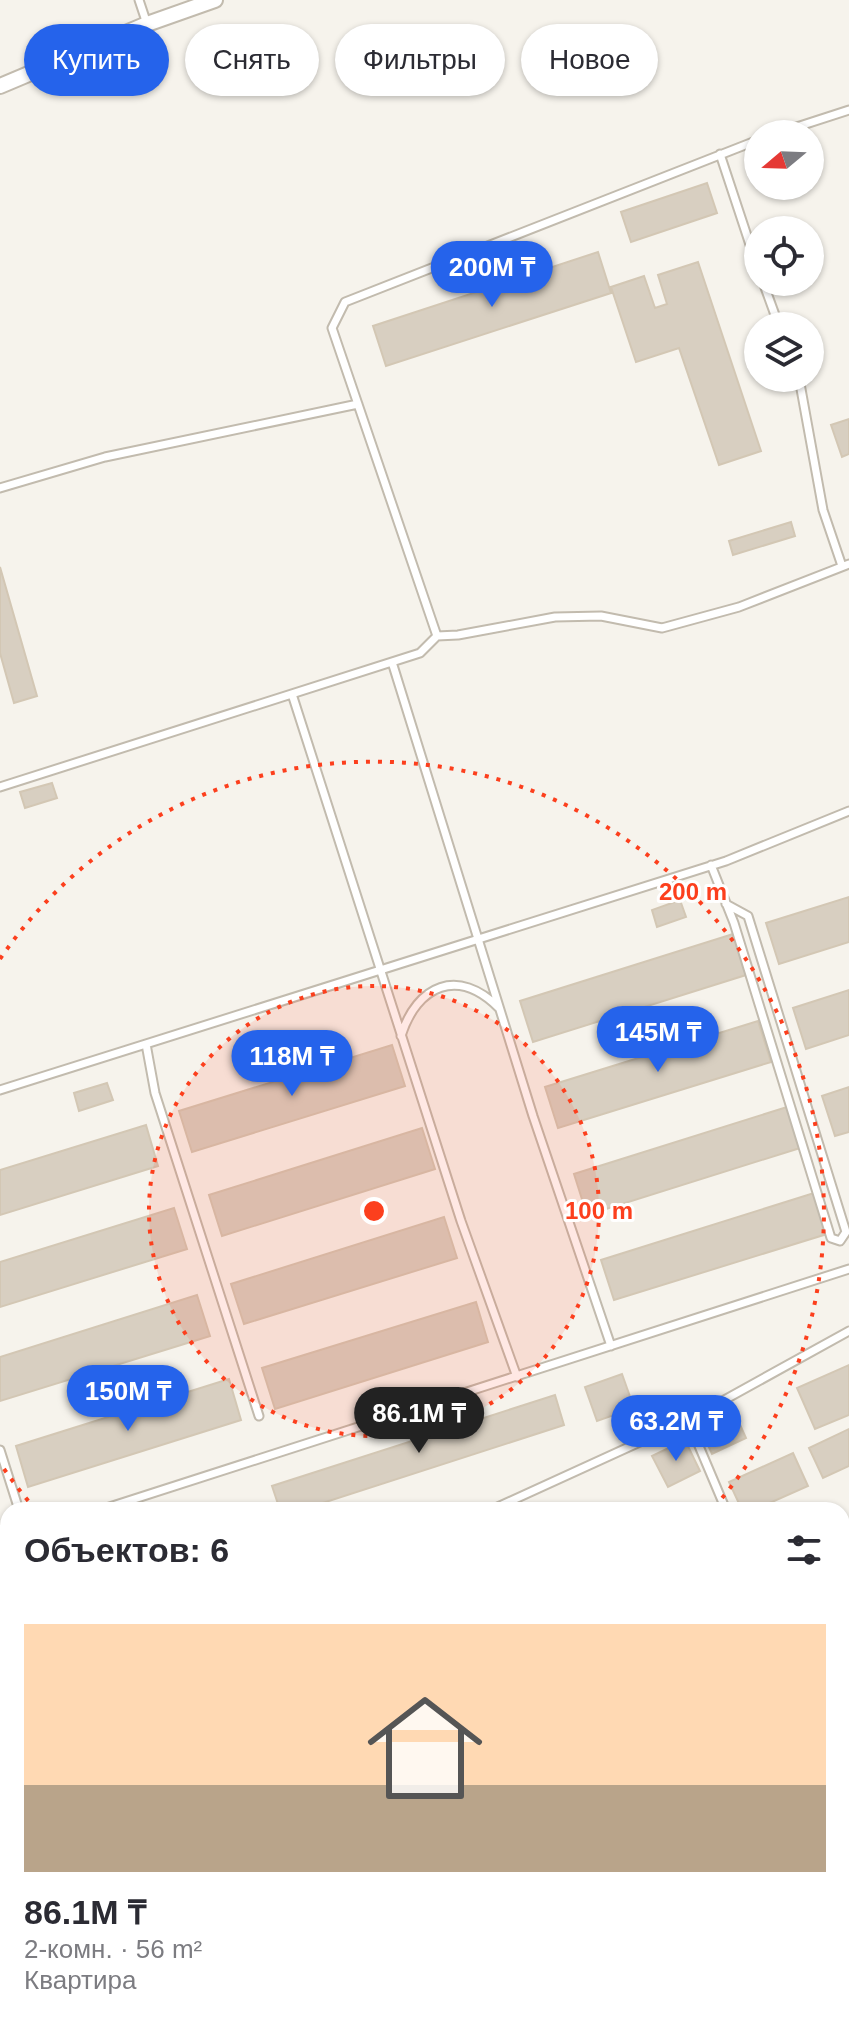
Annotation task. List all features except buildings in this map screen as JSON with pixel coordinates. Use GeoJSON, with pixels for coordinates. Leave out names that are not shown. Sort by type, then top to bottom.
{"type":"FeatureCollection","features":[{"type":"Feature","properties":{"kind":"street"},"geometry":{"type":"LineString","coordinates":[[147,24],[215,0]]}},
{"type":"Feature","properties":{"kind":"street"},"geometry":{"type":"LineString","coordinates":[[0,86],[24,76]]}},
{"type":"Feature","properties":{"kind":"lane"},"geometry":{"type":"LineString","coordinates":[[139,0],[147,24]]}},
{"type":"Feature","properties":{"kind":"lane"},"geometry":{"type":"LineString","coordinates":[[818,120],[849,110]]}},
{"type":"Feature","properties":{"kind":"lane"},"geometry":{"type":"LineString","coordinates":[[437,636],[332,328],[345,302],[744,145]]}},
{"type":"Feature","properties":{"kind":"lane"},"geometry":{"type":"LineString","coordinates":[[720,154],[744,227]]}},
{"type":"Feature","properties":{"kind":"lane"},"geometry":{"type":"LineString","coordinates":[[0,787],[420,653],[437,636],[555,617],[601,616],[662,628],[739,607],[846,565],[823,510],[802,392]]}},
{"type":"Feature","properties":{"kind":"lane"},"geometry":{"type":"LineString","coordinates":[[0,488],[105,457],[358,404]]}},
{"type":"Feature","properties":{"kind":"lane"},"geometry":{"type":"LineString","coordinates":[[392,662],[500,1010],[611,1346]]}},
{"type":"Feature","properties":{"kind":"lane"},"geometry":{"type":"LineString","coordinates":[[292,694],[461,1221],[517,1377]]}},
{"type":"Feature","properties":{"kind":"lane"},"geometry":{"type":"LineString","coordinates":[[0,1090],[711,865],[849,811]]}},
{"type":"Feature","properties":{"kind":"lane"},"geometry":{"type":"LineString","coordinates":[[711,865],[831,1238],[840,1241],[846,1232],[748,916],[726,904]]}},
{"type":"Feature","properties":{"kind":"lane"},"geometry":{"type":"LineString","coordinates":[[401,1036],[407,1016],[416,1002],[433,990],[467,987],[486,995],[500,1010]]}},
{"type":"Feature","properties":{"kind":"lane"},"geometry":{"type":"LineString","coordinates":[[146,1044],[155,1093],[259,1416]]}},
{"type":"Feature","properties":{"kind":"lane"},"geometry":{"type":"LineString","coordinates":[[125,1502],[849,1269]]}},
{"type":"Feature","properties":{"kind":"lane"},"geometry":{"type":"LineString","coordinates":[[509,1502],[688,1420],[849,1331]]}},
{"type":"Feature","properties":{"kind":"lane"},"geometry":{"type":"LineString","coordinates":[[688,1420],[723,1502]]}},
{"type":"Feature","properties":{"kind":"lane"},"geometry":{"type":"LineString","coordinates":[[0,1450],[16,1502]]}}]}
